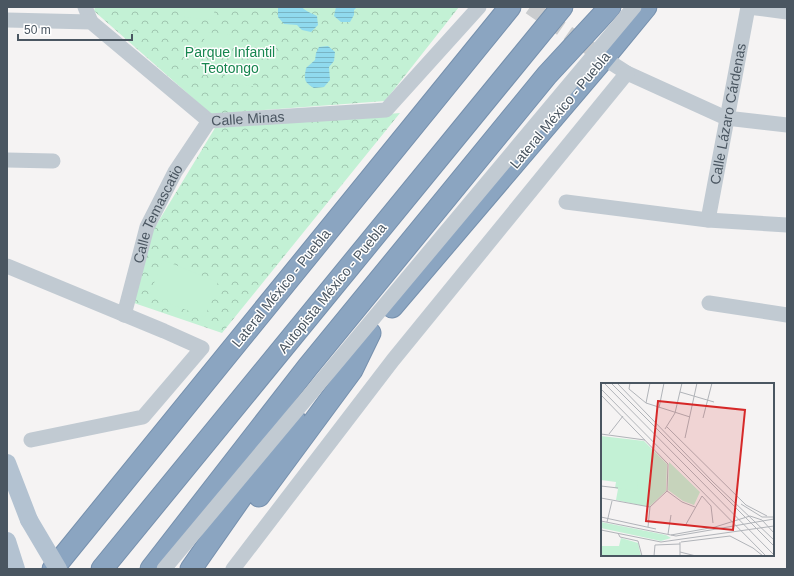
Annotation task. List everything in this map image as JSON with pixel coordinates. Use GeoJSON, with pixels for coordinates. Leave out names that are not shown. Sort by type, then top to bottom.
{"type":"FeatureCollection","features":[{"type":"Feature","properties":{"kind":"highway","name":"Lateral México - Puebla"},"geometry":{"type":"LineString","coordinates":[[53,569],[510,7]]}},
{"type":"Feature","properties":{"kind":"highway","name":"Autopista México - Puebla"},"geometry":{"type":"LineString","coordinates":[[102,569],[562,7]]}},
{"type":"Feature","properties":{"kind":"highway"},"geometry":{"type":"LineString","coordinates":[[152,569],[307,368],[548,75],[610,7]]}},
{"type":"Feature","properties":{"kind":"highway","name":"Lateral México - Puebla"},"geometry":{"type":"LineString","coordinates":[[191,569],[300,413],[370,333],[646,7]]}},
{"type":"Feature","properties":{"kind":"highway"},"geometry":{"type":"LineString","coordinates":[[206,569],[352,370],[370,333]]}},
{"type":"Feature","properties":{"kind":"main road"},"geometry":{"type":"LineString","coordinates":[[7,463],[29,520],[58,569]]}},
{"type":"Feature","properties":{"kind":"main road"},"geometry":{"type":"LineString","coordinates":[[8,544],[16,569]]}},
{"type":"Feature","properties":{"kind":"street"},"geometry":{"type":"LineString","coordinates":[[7,20],[91,22],[85,7]]}},
{"type":"Feature","properties":{"kind":"street","name":"Calle Minas"},"geometry":{"type":"LineString","coordinates":[[91,22],[209,121],[386,110],[479,7]]}},
{"type":"Feature","properties":{"kind":"street"},"geometry":{"type":"LineString","coordinates":[[152,569],[268,432],[621,7]]}},
{"type":"Feature","properties":{"kind":"street"},"geometry":{"type":"LineString","coordinates":[[164,569],[634,7]]}},
{"type":"Feature","properties":{"kind":"street"},"geometry":{"type":"LineString","coordinates":[[748,7],[787,12]]}},
{"type":"Feature","properties":{"kind":"street","name":"Calle Lázaro Cárdenas"},"geometry":{"type":"LineString","coordinates":[[708,220],[748,7]]}},
{"type":"Feature","properties":{"kind":"street"},"geometry":{"type":"LineString","coordinates":[[613,64],[627,73],[726,118],[787,125]]}},
{"type":"Feature","properties":{"kind":"street"},"geometry":{"type":"LineString","coordinates":[[233,569],[393,360],[627,73]]}},
{"type":"Feature","properties":{"kind":"street","name":"Calle Temascatio"},"geometry":{"type":"LineString","coordinates":[[124,315],[147,227],[175,172],[209,121]]}},
{"type":"Feature","properties":{"kind":"street"},"geometry":{"type":"LineString","coordinates":[[7,160],[54,161]]}},
{"type":"Feature","properties":{"kind":"street"},"geometry":{"type":"LineString","coordinates":[[566,202],[708,220],[787,225]]}},
{"type":"Feature","properties":{"kind":"street"},"geometry":{"type":"LineString","coordinates":[[7,266],[202,348],[143,417],[31,440]]}},
{"type":"Feature","properties":{"kind":"street"},"geometry":{"type":"LineString","coordinates":[[709,303],[787,315]]}},
{"type":"Feature","properties":{"kind":"green space","name":"Parque Infantil Teotongo"},"geometry":{"type":"Polygon","coordinates":[[[95,7],[459,7],[385,101],[211,114],[94,11],[95,7]]]}},
{"type":"Feature","properties":{"kind":"green space"},"geometry":{"type":"Polygon","coordinates":[[[185,7],[215,7],[213,20],[184,17],[185,7]]]}},
{"type":"Feature","properties":{"kind":"green space"},"geometry":{"type":"Polygon","coordinates":[[[205,32],[234,35],[232,52],[203,49],[205,32]]]}},
{"type":"Feature","properties":{"kind":"green space"},"geometry":{"type":"Polygon","coordinates":[[[226,65],[255,69],[253,86],[224,83],[226,65]]]}},
{"type":"Feature","properties":{"kind":"green space"},"geometry":{"type":"Polygon","coordinates":[[[400,113],[222,333],[134,303],[152,232],[215,128],[400,113]]]}},
{"type":"Feature","properties":{"kind":"green space"},"geometry":{"type":"Polygon","coordinates":[[[163,260],[218,282],[205,317],[149,296],[163,260]]]}},
{"type":"Feature","properties":{"kind":"water"},"geometry":{"type":"Polygon","coordinates":[[[278,7],[302,7],[317,16],[318,25],[311,32],[302,30],[297,25],[284,24],[278,17],[278,7]]]}},
{"type":"Feature","properties":{"kind":"water"},"geometry":{"type":"Polygon","coordinates":[[[336,7],[357,7],[354,10],[354,15],[350,22],[341,22],[334,16],[336,7]]]}},
{"type":"Feature","properties":{"kind":"water"},"geometry":{"type":"Polygon","coordinates":[[[328,46],[335,52],[334,61],[329,67],[330,80],[324,87],[314,88],[308,84],[306,80],[306,68],[315,60],[319,47],[328,46]]]}},
{"type":"Feature","properties":{"kind":"tunnel"},"geometry":{"type":"LineString","coordinates":[[530,7],[607,60]]}}]}
